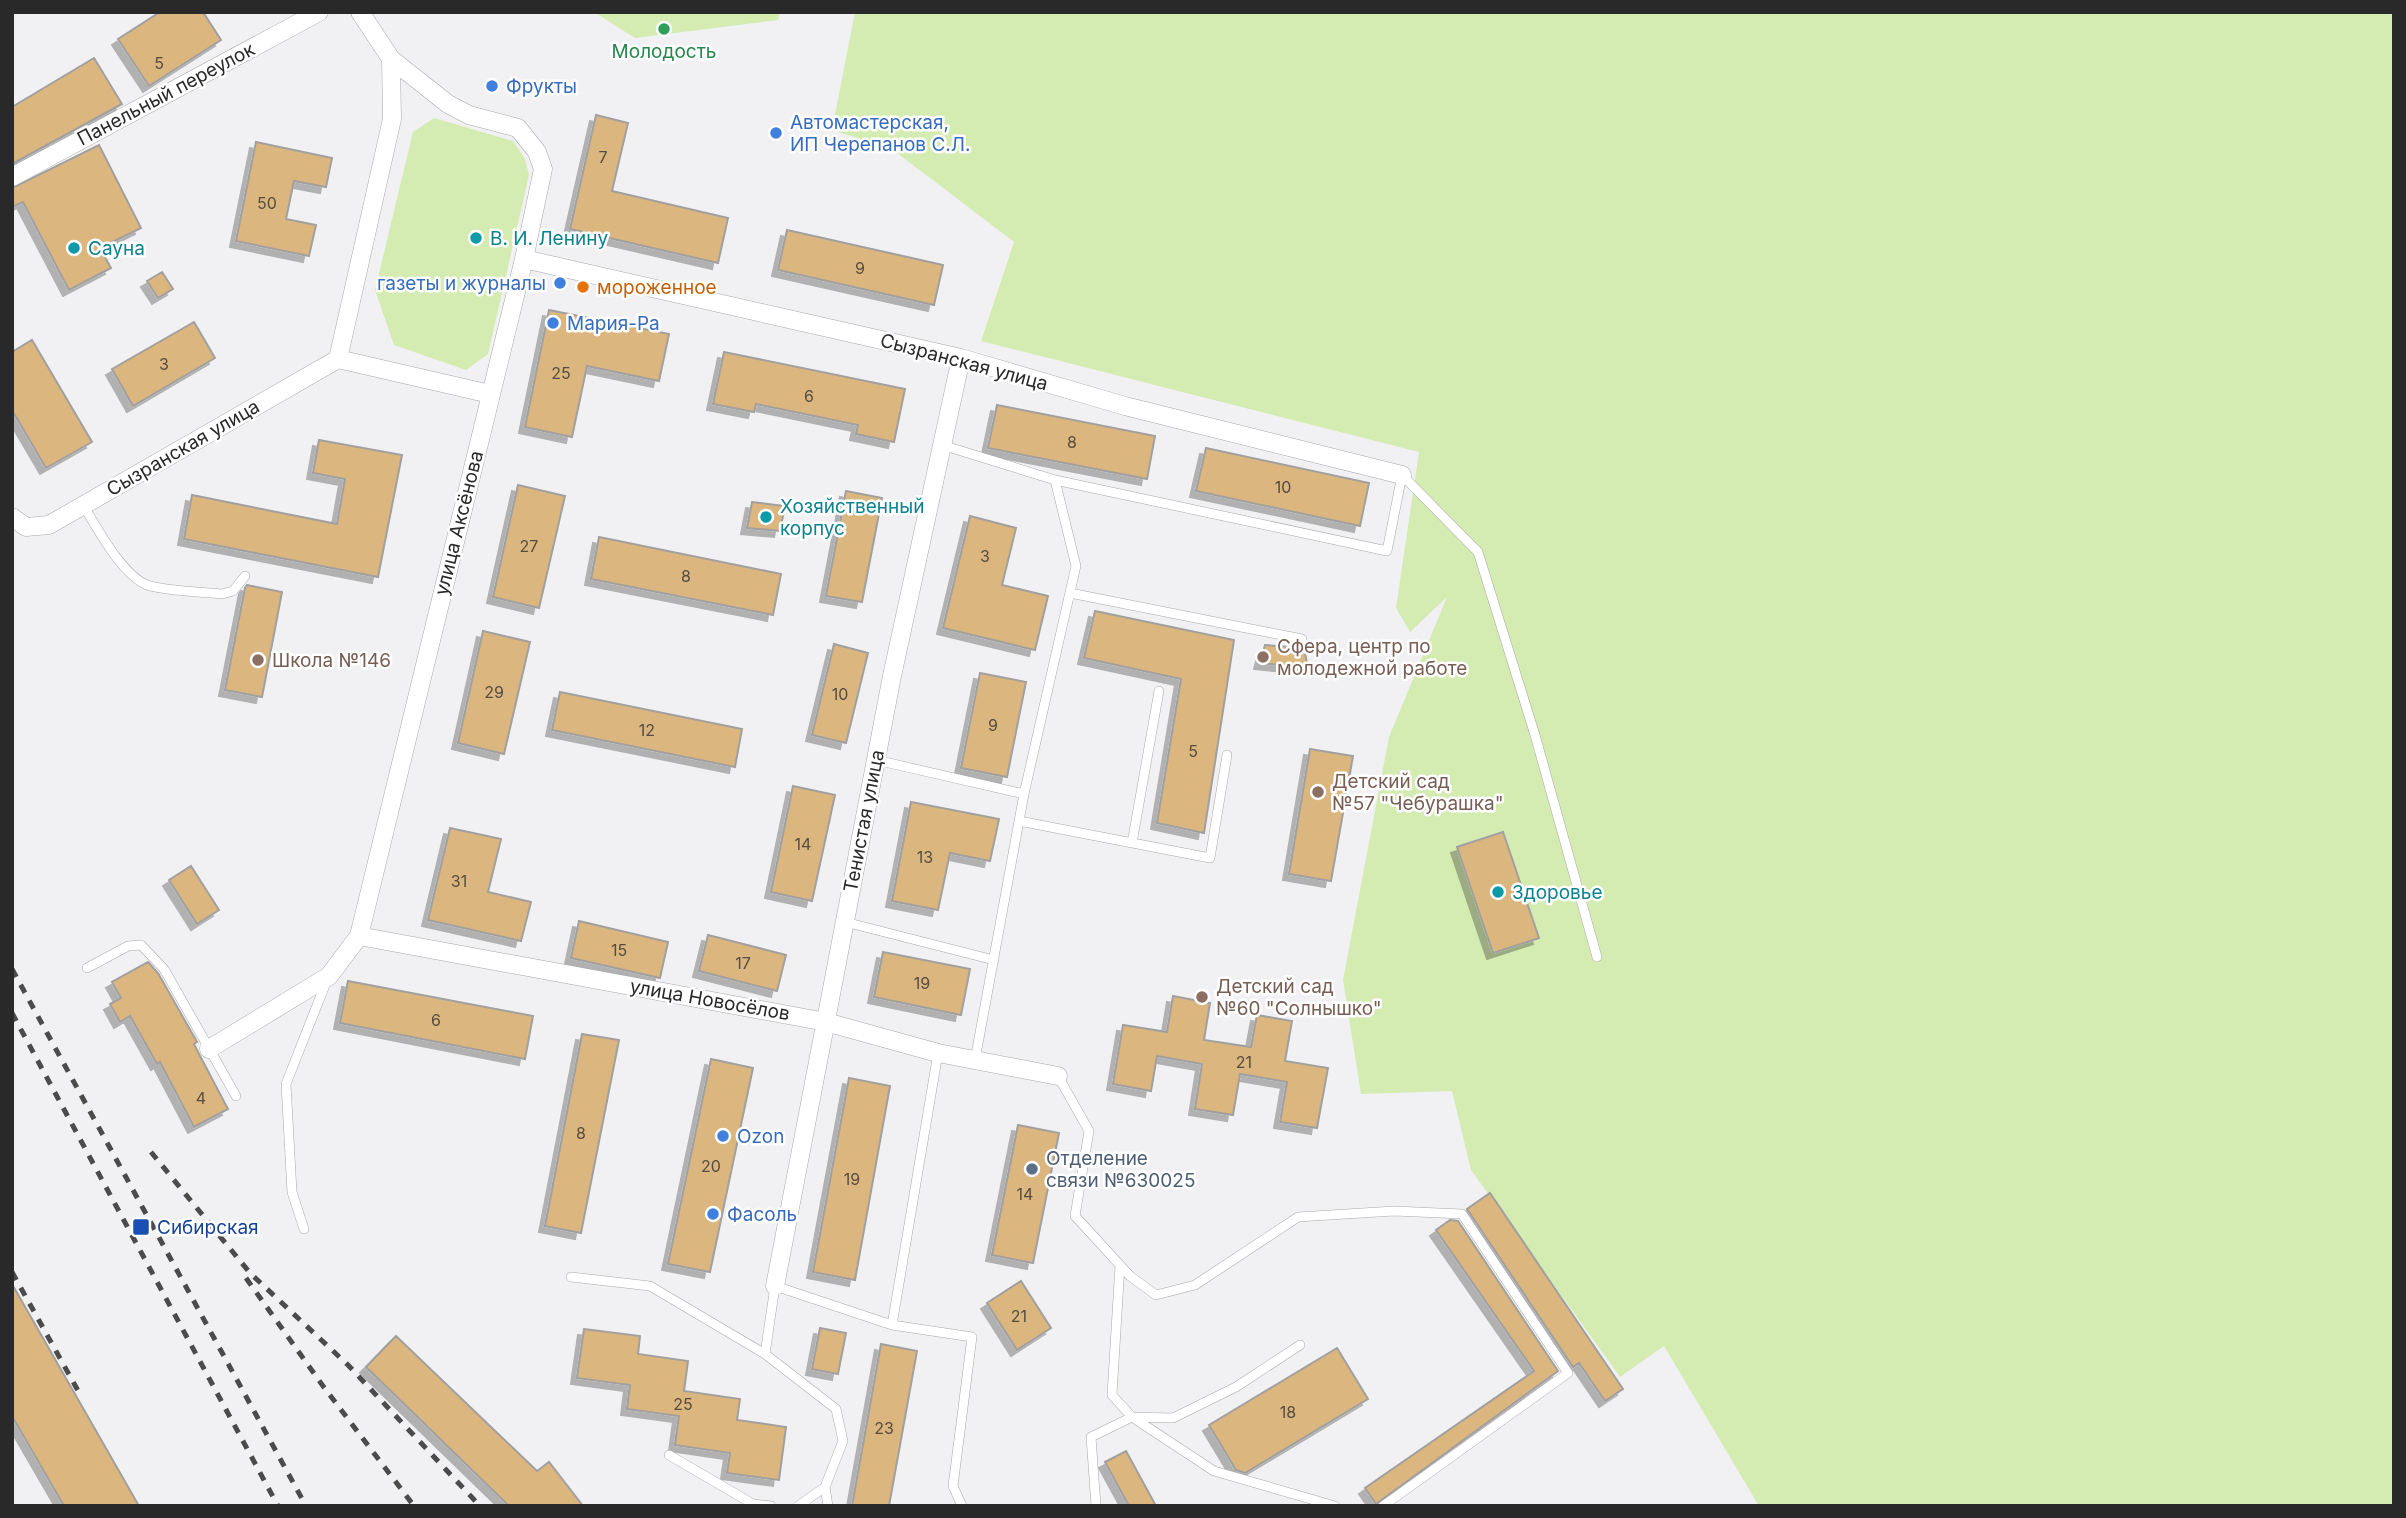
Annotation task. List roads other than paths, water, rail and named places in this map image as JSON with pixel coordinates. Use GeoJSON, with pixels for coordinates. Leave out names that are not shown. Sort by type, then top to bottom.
{"type":"FeatureCollection","features":[{"type":"Feature","properties":{"kind":"street","name":"Панельный переулок"},"geometry":{"type":"LineString","coordinates":[[12,177],[319,12]]}},
{"type":"Feature","properties":{"kind":"street","name":"улица Аксёнова"},"geometry":{"type":"LineString","coordinates":[[209,1049],[329,976],[359,936],[523,259],[542,169],[537,152],[517,128],[469,115],[448,104],[391,59],[360,12]]}},
{"type":"Feature","properties":{"kind":"street"},"geometry":{"type":"LineString","coordinates":[[391,59],[392,119],[338,359],[490,394]]}},
{"type":"Feature","properties":{"kind":"street","name":"Сызранская улица"},"geometry":{"type":"LineString","coordinates":[[523,259],[961,358],[1125,406],[1402,475]]}},
{"type":"Feature","properties":{"kind":"street","name":"Тенистая улица"},"geometry":{"type":"LineString","coordinates":[[775,1286],[876,760],[961,358]]}},
{"type":"Feature","properties":{"kind":"street","name":"Сызранская улица"},"geometry":{"type":"LineString","coordinates":[[19,522],[49,525],[338,359]]}},
{"type":"Feature","properties":{"kind":"street","name":"улица Новосёлов"},"geometry":{"type":"LineString","coordinates":[[359,936],[826,1021],[938,1053],[1058,1076]]}},
{"type":"Feature","properties":{"kind":"lane"},"geometry":{"type":"LineString","coordinates":[[942,445],[1055,480],[1387,551],[1402,475]]}},
{"type":"Feature","properties":{"kind":"lane"},"geometry":{"type":"LineString","coordinates":[[1402,475],[1478,552],[1535,735],[1597,957]]}},
{"type":"Feature","properties":{"kind":"lane"},"geometry":{"type":"LineString","coordinates":[[975,1060],[1024,793],[1076,566],[1055,480]]}},
{"type":"Feature","properties":{"kind":"lane"},"geometry":{"type":"LineString","coordinates":[[83,505],[120,561],[137,579],[149,585],[222,594],[233,591],[245,576]]}},
{"type":"Feature","properties":{"kind":"lane"},"geometry":{"type":"LineString","coordinates":[[1070,593],[1302,639]]}},
{"type":"Feature","properties":{"kind":"lane"},"geometry":{"type":"LineString","coordinates":[[1132,843],[1159,691]]}},
{"type":"Feature","properties":{"kind":"lane"},"geometry":{"type":"LineString","coordinates":[[1019,821],[1210,858],[1227,755]]}},
{"type":"Feature","properties":{"kind":"lane"},"geometry":{"type":"LineString","coordinates":[[876,760],[1024,793]]}},
{"type":"Feature","properties":{"kind":"lane"},"geometry":{"type":"LineString","coordinates":[[845,922],[994,960]]}},
{"type":"Feature","properties":{"kind":"lane"},"geometry":{"type":"LineString","coordinates":[[87,968],[128,946],[141,945],[164,969],[236,1096]]}},
{"type":"Feature","properties":{"kind":"lane"},"geometry":{"type":"LineString","coordinates":[[304,1228],[292,1192],[286,1084],[329,976]]}},
{"type":"Feature","properties":{"kind":"lane"},"geometry":{"type":"LineString","coordinates":[[892,1325],[938,1053]]}},
{"type":"Feature","properties":{"kind":"lane"},"geometry":{"type":"LineString","coordinates":[[1058,1076],[1088,1131],[1075,1216],[1130,1276],[1156,1295],[1195,1285],[1298,1217],[1394,1211],[1462,1214],[1568,1373],[1383,1506]]}},
{"type":"Feature","properties":{"kind":"lane"},"geometry":{"type":"LineString","coordinates":[[1119,1265],[1112,1395],[1132,1417],[1214,1471],[1335,1506]]}},
{"type":"Feature","properties":{"kind":"lane"},"geometry":{"type":"LineString","coordinates":[[571,1277],[650,1286],[765,1354],[836,1409],[843,1441],[825,1487],[828,1506]]}},
{"type":"Feature","properties":{"kind":"lane"},"geometry":{"type":"LineString","coordinates":[[765,1354],[775,1286],[892,1325],[971,1337],[953,1486],[962,1506]]}},
{"type":"Feature","properties":{"kind":"lane"},"geometry":{"type":"LineString","coordinates":[[1096,1506],[1091,1437],[1132,1417],[1173,1418],[1236,1387],[1300,1345]]}},
{"type":"Feature","properties":{"kind":"lane"},"geometry":{"type":"LineString","coordinates":[[669,1455],[753,1504],[771,1506]]}},
{"type":"Feature","properties":{"kind":"lane"},"geometry":{"type":"LineString","coordinates":[[798,1506],[825,1487]]}},
{"type":"Feature","properties":{"kind":"railway"},"geometry":{"type":"LineString","coordinates":[[12,969],[306,1506]]}},
{"type":"Feature","properties":{"kind":"railway"},"geometry":{"type":"LineString","coordinates":[[12,1013],[278,1506]]}},
{"type":"Feature","properties":{"kind":"railway"},"geometry":{"type":"LineString","coordinates":[[151,1152],[250,1273],[348,1365],[480,1506]]}},
{"type":"Feature","properties":{"kind":"railway"},"geometry":{"type":"LineString","coordinates":[[12,1272],[81,1396]]}},
{"type":"Feature","properties":{"kind":"railway"},"geometry":{"type":"LineString","coordinates":[[246,1278],[414,1506]]}},
{"type":"Feature","properties":{"kind":"place","name":"Молодость"},"geometry":{"type":"Point","coordinates":[664,29]}},
{"type":"Feature","properties":{"kind":"place","name":"Фрукты"},"geometry":{"type":"Point","coordinates":[492,86]}},
{"type":"Feature","properties":{"kind":"place","name":"Автомастерская, ИП Черепанов С.Л."},"geometry":{"type":"Point","coordinates":[776,133]}},
{"type":"Feature","properties":{"kind":"place","name":"В. И. Ленину"},"geometry":{"type":"Point","coordinates":[476,238]}},
{"type":"Feature","properties":{"kind":"place","name":"Сауна"},"geometry":{"type":"Point","coordinates":[74,248]}},
{"type":"Feature","properties":{"kind":"place","name":"газеты и журналы"},"geometry":{"type":"Point","coordinates":[560,283]}},
{"type":"Feature","properties":{"kind":"place","name":"мороженное"},"geometry":{"type":"Point","coordinates":[583,287]}},
{"type":"Feature","properties":{"kind":"place","name":"Мария-Ра"},"geometry":{"type":"Point","coordinates":[553,323]}},
{"type":"Feature","properties":{"kind":"place","name":"Хозяйственный корпус"},"geometry":{"type":"Point","coordinates":[766,517]}},
{"type":"Feature","properties":{"kind":"place","name":"Сфера, центр по молодежной работе"},"geometry":{"type":"Point","coordinates":[1263,657]}},
{"type":"Feature","properties":{"kind":"place","name":"Школа №146"},"geometry":{"type":"Point","coordinates":[258,660]}},
{"type":"Feature","properties":{"kind":"place","name":"Детский сад №57 \"Чебурашка\""},"geometry":{"type":"Point","coordinates":[1318,792]}},
{"type":"Feature","properties":{"kind":"place","name":"Здоровье"},"geometry":{"type":"Point","coordinates":[1498,892]}},
{"type":"Feature","properties":{"kind":"place","name":"Детский сад №60 \"Солнышко\""},"geometry":{"type":"Point","coordinates":[1202,997]}},
{"type":"Feature","properties":{"kind":"place","name":"Ozon"},"geometry":{"type":"Point","coordinates":[723,1136]}},
{"type":"Feature","properties":{"kind":"place","name":"Отделение связи №630025"},"geometry":{"type":"Point","coordinates":[1032,1169]}},
{"type":"Feature","properties":{"kind":"place","name":"Фасоль"},"geometry":{"type":"Point","coordinates":[713,1214]}},
{"type":"Feature","properties":{"kind":"place","name":"Сибирская"},"geometry":{"type":"Point","coordinates":[141,1227]}}]}
